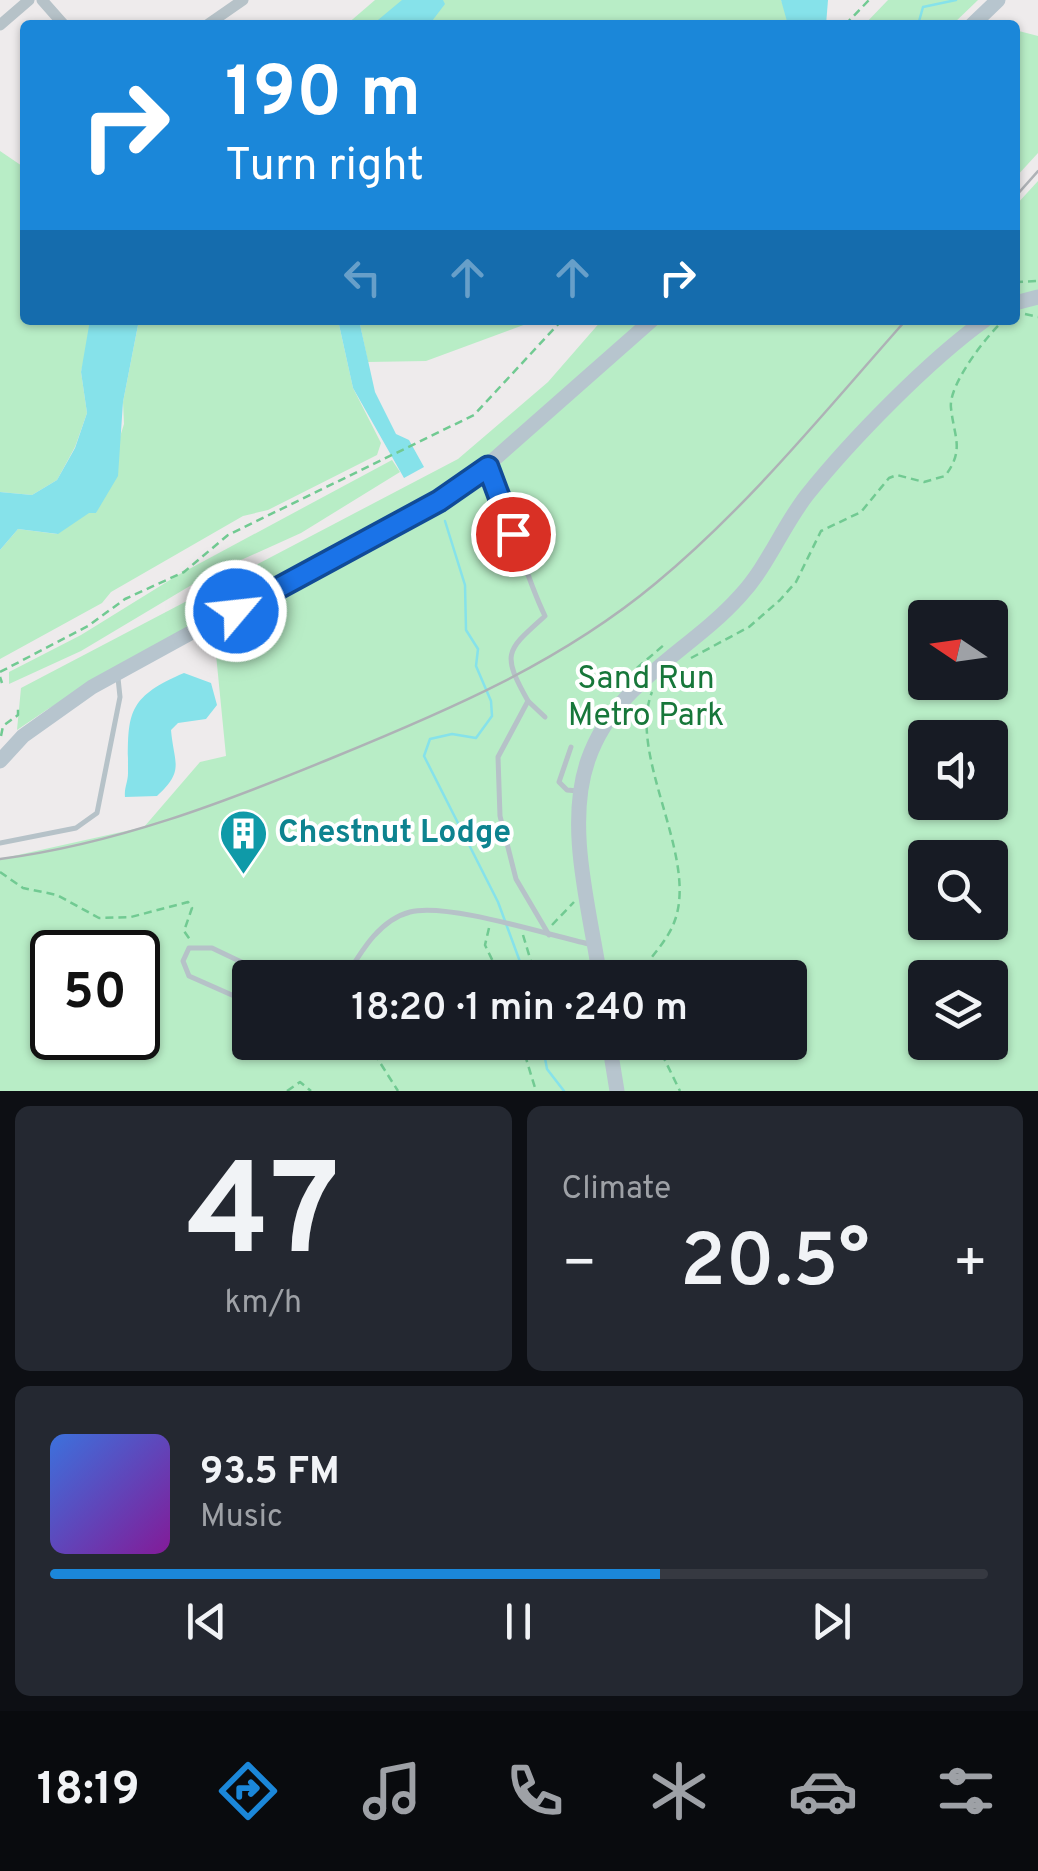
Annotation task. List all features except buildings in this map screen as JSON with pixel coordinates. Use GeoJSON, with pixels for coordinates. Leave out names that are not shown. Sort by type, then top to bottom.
{"type":"FeatureCollection","features":[{"type":"Feature","properties":{"kind":"street"},"geometry":{"type":"LineString","coordinates":[[0,25],[29,0]]}},
{"type":"Feature","properties":{"kind":"street"},"geometry":{"type":"LineString","coordinates":[[42,0],[60,20]]}},
{"type":"Feature","properties":{"kind":"street"},"geometry":{"type":"LineString","coordinates":[[214,20],[243,0]]}},
{"type":"Feature","properties":{"kind":"street"},"geometry":{"type":"LineString","coordinates":[[977,20],[998,0]]}},
{"type":"Feature","properties":{"kind":"street"},"geometry":{"type":"LineString","coordinates":[[0,761],[22,736],[118,674],[439,501],[488,467],[646,325]]}},
{"type":"Feature","properties":{"kind":"street"},"geometry":{"type":"LineString","coordinates":[[597,960],[580,833],[581,791],[593,746],[632,688],[741,596],[812,489],[921,376],[979,325]]}},
{"type":"Feature","properties":{"kind":"street"},"geometry":{"type":"LineString","coordinates":[[0,739],[22,736]]}},
{"type":"Feature","properties":{"kind":"street"},"geometry":{"type":"LineString","coordinates":[[613,1060],[617,1091]]}},
{"type":"Feature","properties":{"kind":"lane"},"geometry":{"type":"LineString","coordinates":[[488,467],[503,498],[522,570],[545,616],[512,646],[508,662],[528,701],[545,717]]}},
{"type":"Feature","properties":{"kind":"lane"},"geometry":{"type":"LineString","coordinates":[[0,843],[76,828],[97,813],[120,697],[118,674]]}},
{"type":"Feature","properties":{"kind":"lane"},"geometry":{"type":"LineString","coordinates":[[528,701],[498,757],[500,816],[516,879],[549,935]]}},
{"type":"Feature","properties":{"kind":"lane"},"geometry":{"type":"LineString","coordinates":[[571,747],[559,782],[567,790],[581,791]]}},
{"type":"Feature","properties":{"kind":"lane"},"geometry":{"type":"LineString","coordinates":[[356,960],[369,940],[411,911],[451,912],[595,945]]}},
{"type":"Feature","properties":{"kind":"lane"},"geometry":{"type":"LineString","coordinates":[[232,995],[189,976],[183,961],[196,945],[237,960]]}},
{"type":"Feature","properties":{"kind":"path"},"geometry":{"type":"LineString","coordinates":[[850,20],[869,0]]}},
{"type":"Feature","properties":{"kind":"path"},"geometry":{"type":"LineString","coordinates":[[2,683],[0,674],[88,626],[124,599],[184,572],[220,540],[483,408],[558,325]]}},
{"type":"Feature","properties":{"kind":"path"},"geometry":{"type":"LineString","coordinates":[[689,660],[749,626],[770,609],[796,582],[821,531],[860,512],[890,478],[898,475],[924,482],[945,476],[959,447],[952,393],[961,374],[1000,325]]}},
{"type":"Feature","properties":{"kind":"path"},"geometry":{"type":"LineString","coordinates":[[650,960],[670,933],[679,901],[674,852],[648,725],[654,687]]}},
{"type":"Feature","properties":{"kind":"path"},"geometry":{"type":"LineString","coordinates":[[0,739],[3,726],[18,715],[18,708]]}},
{"type":"Feature","properties":{"kind":"path"},"geometry":{"type":"LineString","coordinates":[[0,872],[23,888],[57,895],[99,918],[130,917],[188,902],[192,908],[184,931],[196,945]]}},
{"type":"Feature","properties":{"kind":"path"},"geometry":{"type":"LineString","coordinates":[[491,922],[485,945],[492,960]]}},
{"type":"Feature","properties":{"kind":"path"},"geometry":{"type":"LineString","coordinates":[[522,929],[531,960]]}},
{"type":"Feature","properties":{"kind":"path"},"geometry":{"type":"LineString","coordinates":[[378,1060],[398,1091]]}},
{"type":"Feature","properties":{"kind":"path"},"geometry":{"type":"LineString","coordinates":[[527,1060],[536,1091]]}},
{"type":"Feature","properties":{"kind":"path"},"geometry":{"type":"LineString","coordinates":[[665,1060],[680,1091]]}},
{"type":"Feature","properties":{"kind":"path"},"geometry":{"type":"LineString","coordinates":[[287,1091],[300,1082],[311,1091]]}},
{"type":"Feature","properties":{"kind":"green space"},"geometry":{"type":"Polygon","coordinates":[[[375,0],[781,0],[790,20],[352,20],[375,0]]]}},
{"type":"Feature","properties":{"kind":"green space"},"geometry":{"type":"Polygon","coordinates":[[[888,0],[978,0],[957,20],[869,20],[888,0]]]}},
{"type":"Feature","properties":{"kind":"green space"},"geometry":{"type":"Polygon","coordinates":[[[1020,31],[1038,36],[1038,153],[1020,173],[1020,31]]]}},
{"type":"Feature","properties":{"kind":"green space"},"geometry":{"type":"Polygon","coordinates":[[[0,151],[20,165],[20,325],[92,327],[81,372],[87,413],[57,480],[32,495],[0,492],[0,151]]]}},
{"type":"Feature","properties":{"kind":"green space","name":"Sand Run Metro Park"},"geometry":{"type":"Polygon","coordinates":[[[1038,181],[1038,1091],[0,1091],[0,859],[144,827],[200,762],[226,756],[213,624],[439,501],[646,325],[1020,325],[1020,201],[1038,181]]]}},
{"type":"Feature","properties":{"kind":"green space"},"geometry":{"type":"Polygon","coordinates":[[[138,325],[339,325],[353,388],[381,443],[377,455],[268,510],[243,516],[111,592],[102,603],[0,659],[0,550],[18,529],[57,534],[89,512],[96,513],[124,424],[123,402],[138,325]]]}},
{"type":"Feature","properties":{"kind":"green space"},"geometry":{"type":"Polygon","coordinates":[[[360,325],[523,325],[426,361],[368,362],[360,325]]]}},
{"type":"Feature","properties":{"kind":"green space"},"geometry":{"type":"Polygon","coordinates":[[[598,325],[637,325],[473,469],[17,730],[21,688],[458,459],[548,382],[598,325]]]}},
{"type":"Feature","properties":{"kind":"green space"},"geometry":{"type":"Polygon","coordinates":[[[392,460],[400,472],[301,533],[210,574],[81,651],[9,684],[9,672],[81,635],[178,575],[392,460]]]}},
{"type":"Feature","properties":{"kind":"water"},"geometry":{"type":"Polygon","coordinates":[[[402,0],[443,0],[445,4],[433,20],[378,20],[402,0]]]}},
{"type":"Feature","properties":{"kind":"water"},"geometry":{"type":"Polygon","coordinates":[[[781,0],[828,0],[826,20],[787,20],[781,0]]]}},
{"type":"Feature","properties":{"kind":"water"},"geometry":{"type":"Polygon","coordinates":[[[89,325],[138,325],[123,402],[118,476],[96,513],[89,513],[58,534],[18,529],[0,550],[0,492],[32,495],[57,480],[75,448],[87,413],[81,372],[89,325]]]}},
{"type":"Feature","properties":{"kind":"water"},"geometry":{"type":"Polygon","coordinates":[[[339,325],[360,325],[375,392],[396,434],[409,440],[424,467],[404,478],[353,388],[339,325]]]}},
{"type":"Feature","properties":{"kind":"water"},"geometry":{"type":"Polygon","coordinates":[[[184,673],[211,683],[217,705],[206,719],[178,723],[171,730],[175,773],[157,796],[125,797],[128,736],[134,711],[150,691],[184,673]]]}},
{"type":"Feature","properties":{"kind":"waterway"},"geometry":{"type":"LineString","coordinates":[[919,20],[923,7],[956,0]]}},
{"type":"Feature","properties":{"kind":"waterway"},"geometry":{"type":"LineString","coordinates":[[445,521],[465,585],[466,630],[478,649],[476,666],[491,701],[492,716],[476,738],[452,734],[430,739],[424,756],[498,902],[519,960]]}},
{"type":"Feature","properties":{"kind":"waterway"},"geometry":{"type":"LineString","coordinates":[[545,1060],[547,1069],[564,1091]]}},
{"type":"Feature","properties":{"kind":"railway"},"geometry":{"type":"LineString","coordinates":[[1020,191],[1038,171]]}},
{"type":"Feature","properties":{"kind":"railway"},"geometry":{"type":"LineString","coordinates":[[0,859],[86,843],[211,805],[418,722],[542,661],[619,612],[690,553],[786,456],[902,325]]}},
{"type":"Feature","properties":{"kind":"place","name":"Chestnut Lodge"},"geometry":{"type":"Point","coordinates":[243,876]}},
{"type":"Feature","properties":{"kind":"route"},"geometry":{"type":"LineString","coordinates":[[236,611],[439,501],[488,467],[503,498],[513,534]]}}]}
